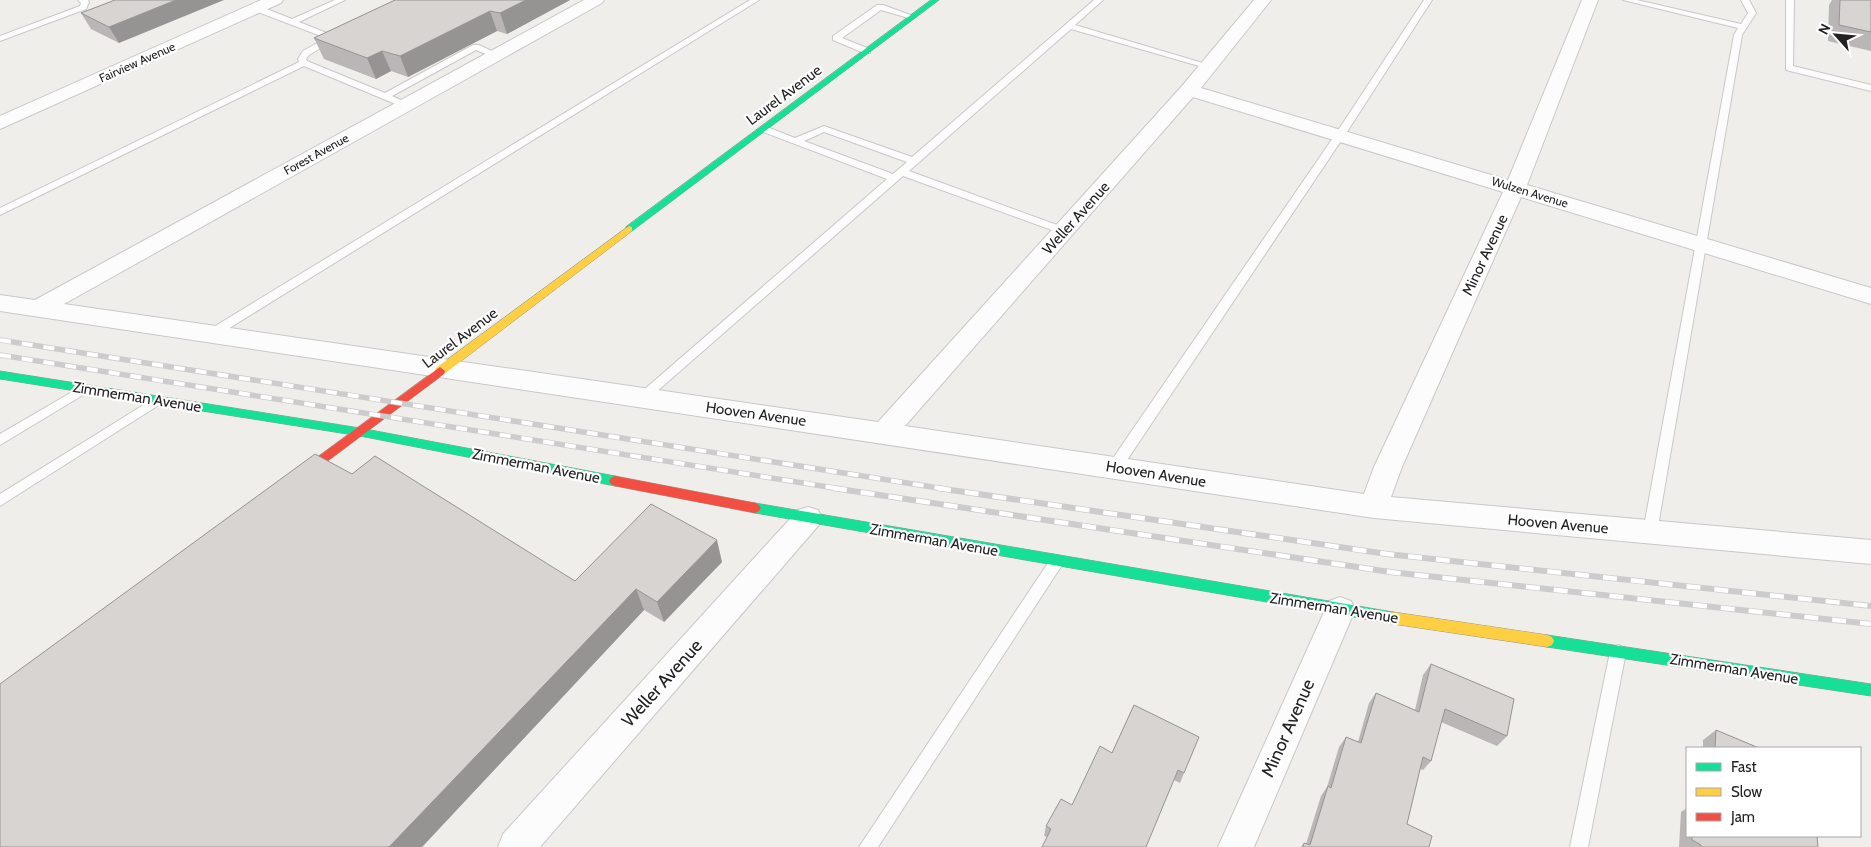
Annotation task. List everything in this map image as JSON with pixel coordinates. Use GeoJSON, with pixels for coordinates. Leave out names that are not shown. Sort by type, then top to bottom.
{"type":"FeatureCollection","features":[{"type":"Feature","properties":{"kind":"street","name":"Fairview Avenue"},"geometry":{"type":"LineString","coordinates":[[0,123],[275,0]]}},
{"type":"Feature","properties":{"kind":"street","name":"Forest Avenue"},"geometry":{"type":"LineString","coordinates":[[37,309],[596,0]]}},
{"type":"Feature","properties":{"kind":"street","name":"Laurel Avenue"},"geometry":{"type":"LineString","coordinates":[[280,491],[935,0]]}},
{"type":"Feature","properties":{"kind":"street","name":"Weller Avenue"},"geometry":{"type":"LineString","coordinates":[[884,433],[1189,90],[1264,0]]}},
{"type":"Feature","properties":{"kind":"street","name":"Minor Avenue"},"geometry":{"type":"LineString","coordinates":[[1374,507],[1388,467],[1516,188],[1590,0]]}},
{"type":"Feature","properties":{"kind":"street","name":"Wulzen Avenue"},"geometry":{"type":"LineString","coordinates":[[1189,90],[1871,296]]}},
{"type":"Feature","properties":{"kind":"street"},"geometry":{"type":"LineString","coordinates":[[0,303],[445,368]]}},
{"type":"Feature","properties":{"kind":"street","name":"Hooven Avenue"},"geometry":{"type":"LineString","coordinates":[[445,368],[1374,507],[1871,552]]}},
{"type":"Feature","properties":{"kind":"street","name":"Zimmerman Avenue"},"geometry":{"type":"LineString","coordinates":[[0,376],[360,432],[808,518],[1340,610],[1871,690]]}},
{"type":"Feature","properties":{"kind":"street","name":"Weller Avenue"},"geometry":{"type":"LineString","coordinates":[[516,847],[808,518]]}},
{"type":"Feature","properties":{"kind":"street","name":"Minor Avenue"},"geometry":{"type":"LineString","coordinates":[[1236,847],[1340,610]]}},
{"type":"Feature","properties":{"kind":"lane"},"geometry":{"type":"LineString","coordinates":[[0,39],[83,7],[85,2],[82,0]]}},
{"type":"Feature","properties":{"kind":"lane"},"geometry":{"type":"LineString","coordinates":[[293,22],[341,0]]}},
{"type":"Feature","properties":{"kind":"lane"},"geometry":{"type":"LineString","coordinates":[[211,334],[754,0]]}},
{"type":"Feature","properties":{"kind":"lane"},"geometry":{"type":"LineString","coordinates":[[643,397],[1099,0]]}},
{"type":"Feature","properties":{"kind":"lane"},"geometry":{"type":"LineString","coordinates":[[1114,468],[1340,135],[1428,0]]}},
{"type":"Feature","properties":{"kind":"lane"},"geometry":{"type":"LineString","coordinates":[[1627,0],[1743,27]]}},
{"type":"Feature","properties":{"kind":"lane"},"geometry":{"type":"LineString","coordinates":[[1650,532],[1738,35],[1752,13],[1744,0]]}},
{"type":"Feature","properties":{"kind":"lane"},"geometry":{"type":"LineString","coordinates":[[1790,0],[1788,68],[1871,88]]}},
{"type":"Feature","properties":{"kind":"lane"},"geometry":{"type":"LineString","coordinates":[[867,51],[836,38],[879,4],[912,17]]}},
{"type":"Feature","properties":{"kind":"lane"},"geometry":{"type":"LineString","coordinates":[[256,8],[332,38]]}},
{"type":"Feature","properties":{"kind":"lane"},"geometry":{"type":"LineString","coordinates":[[1069,26],[1209,66]]}},
{"type":"Feature","properties":{"kind":"lane"},"geometry":{"type":"LineString","coordinates":[[304,63],[302,59],[306,53],[341,34]]}},
{"type":"Feature","properties":{"kind":"lane"},"geometry":{"type":"LineString","coordinates":[[385,96],[476,47],[496,55]]}},
{"type":"Feature","properties":{"kind":"lane"},"geometry":{"type":"LineString","coordinates":[[0,212],[304,63],[405,105]]}},
{"type":"Feature","properties":{"kind":"lane"},"geometry":{"type":"LineString","coordinates":[[764,129],[1064,231]]}},
{"type":"Feature","properties":{"kind":"lane"},"geometry":{"type":"LineString","coordinates":[[795,141],[817,130],[829,130],[914,161]]}},
{"type":"Feature","properties":{"kind":"lane"},"geometry":{"type":"LineString","coordinates":[[0,440],[84,388]]}},
{"type":"Feature","properties":{"kind":"lane"},"geometry":{"type":"LineString","coordinates":[[0,501],[158,400]]}},
{"type":"Feature","properties":{"kind":"lane"},"geometry":{"type":"LineString","coordinates":[[868,847],[1057,561]]}},
{"type":"Feature","properties":{"kind":"lane"},"geometry":{"type":"LineString","coordinates":[[1579,847],[1618,652]]}},
{"type":"Feature","properties":{"kind":"building"},"geometry":{"type":"Polygon","coordinates":[[[115,0],[176,0],[109,27],[81,13],[115,0]]]}},
{"type":"Feature","properties":{"kind":"building"},"geometry":{"type":"Polygon","coordinates":[[[395,0],[526,0],[500,13],[490,11],[400,56],[382,51],[367,58],[314,38],[395,0]]]}},
{"type":"Feature","properties":{"kind":"building"},"geometry":{"type":"Polygon","coordinates":[[[1840,0],[1871,0],[1871,32],[1839,25],[1840,0]]]}},
{"type":"Feature","properties":{"kind":"building"},"geometry":{"type":"Polygon","coordinates":[[[315,454],[352,474],[375,456],[575,581],[651,504],[717,540],[657,602],[636,589],[389,847],[0,847],[0,684],[315,454]]]}},
{"type":"Feature","properties":{"kind":"building"},"geometry":{"type":"Polygon","coordinates":[[[1431,664],[1514,699],[1507,736],[1445,709],[1431,761],[1423,757],[1407,824],[1432,836],[1429,847],[1303,847],[1304,843],[1310,845],[1328,786],[1331,788],[1346,737],[1361,743],[1376,693],[1419,712],[1431,664]]]}},
{"type":"Feature","properties":{"kind":"building"},"geometry":{"type":"Polygon","coordinates":[[[1134,705],[1199,737],[1184,773],[1178,770],[1146,847],[1042,847],[1051,829],[1046,826],[1061,799],[1072,805],[1100,746],[1112,753],[1134,705]]]}},
{"type":"Feature","properties":{"kind":"building"},"geometry":{"type":"Polygon","coordinates":[[[1716,730],[1757,747],[1715,747],[1716,730]]]}},
{"type":"Feature","properties":{"kind":"building"},"geometry":{"type":"Polygon","coordinates":[[[1692,837],[1817,837],[1818,847],[1701,847],[1701,845],[1692,840],[1692,837]]]}},
{"type":"Feature","properties":{"kind":"railway"},"geometry":{"type":"LineString","coordinates":[[0,340],[945,489]]}},
{"type":"Feature","properties":{"kind":"railway"},"geometry":{"type":"LineString","coordinates":[[0,355],[841,489]]}},
{"type":"Feature","properties":{"kind":"railway"},"geometry":{"type":"LineString","coordinates":[[833,488],[1390,572],[1871,624]]}},
{"type":"Feature","properties":{"kind":"railway"},"geometry":{"type":"LineString","coordinates":[[937,488],[1387,554],[1871,606]]}},
{"type":"Feature","properties":{"kind":"traffic: fast"},"geometry":{"type":"LineString","coordinates":[[629,229],[935,0]]}},
{"type":"Feature","properties":{"kind":"traffic: fast"},"geometry":{"type":"LineString","coordinates":[[0,375],[360,432],[615,481]]}},
{"type":"Feature","properties":{"kind":"traffic: fast"},"geometry":{"type":"LineString","coordinates":[[755,508],[1393,618]]}},
{"type":"Feature","properties":{"kind":"traffic: fast"},"geometry":{"type":"LineString","coordinates":[[1547,641],[1871,690]]}},
{"type":"Feature","properties":{"kind":"traffic: slow"},"geometry":{"type":"LineString","coordinates":[[440,371],[629,229]]}},
{"type":"Feature","properties":{"kind":"traffic: slow"},"geometry":{"type":"LineString","coordinates":[[1393,618],[1547,641]]}},
{"type":"Feature","properties":{"kind":"traffic: jam"},"geometry":{"type":"LineString","coordinates":[[293,481],[440,371]]}},
{"type":"Feature","properties":{"kind":"traffic: jam"},"geometry":{"type":"LineString","coordinates":[[615,481],[755,508]]}}]}
